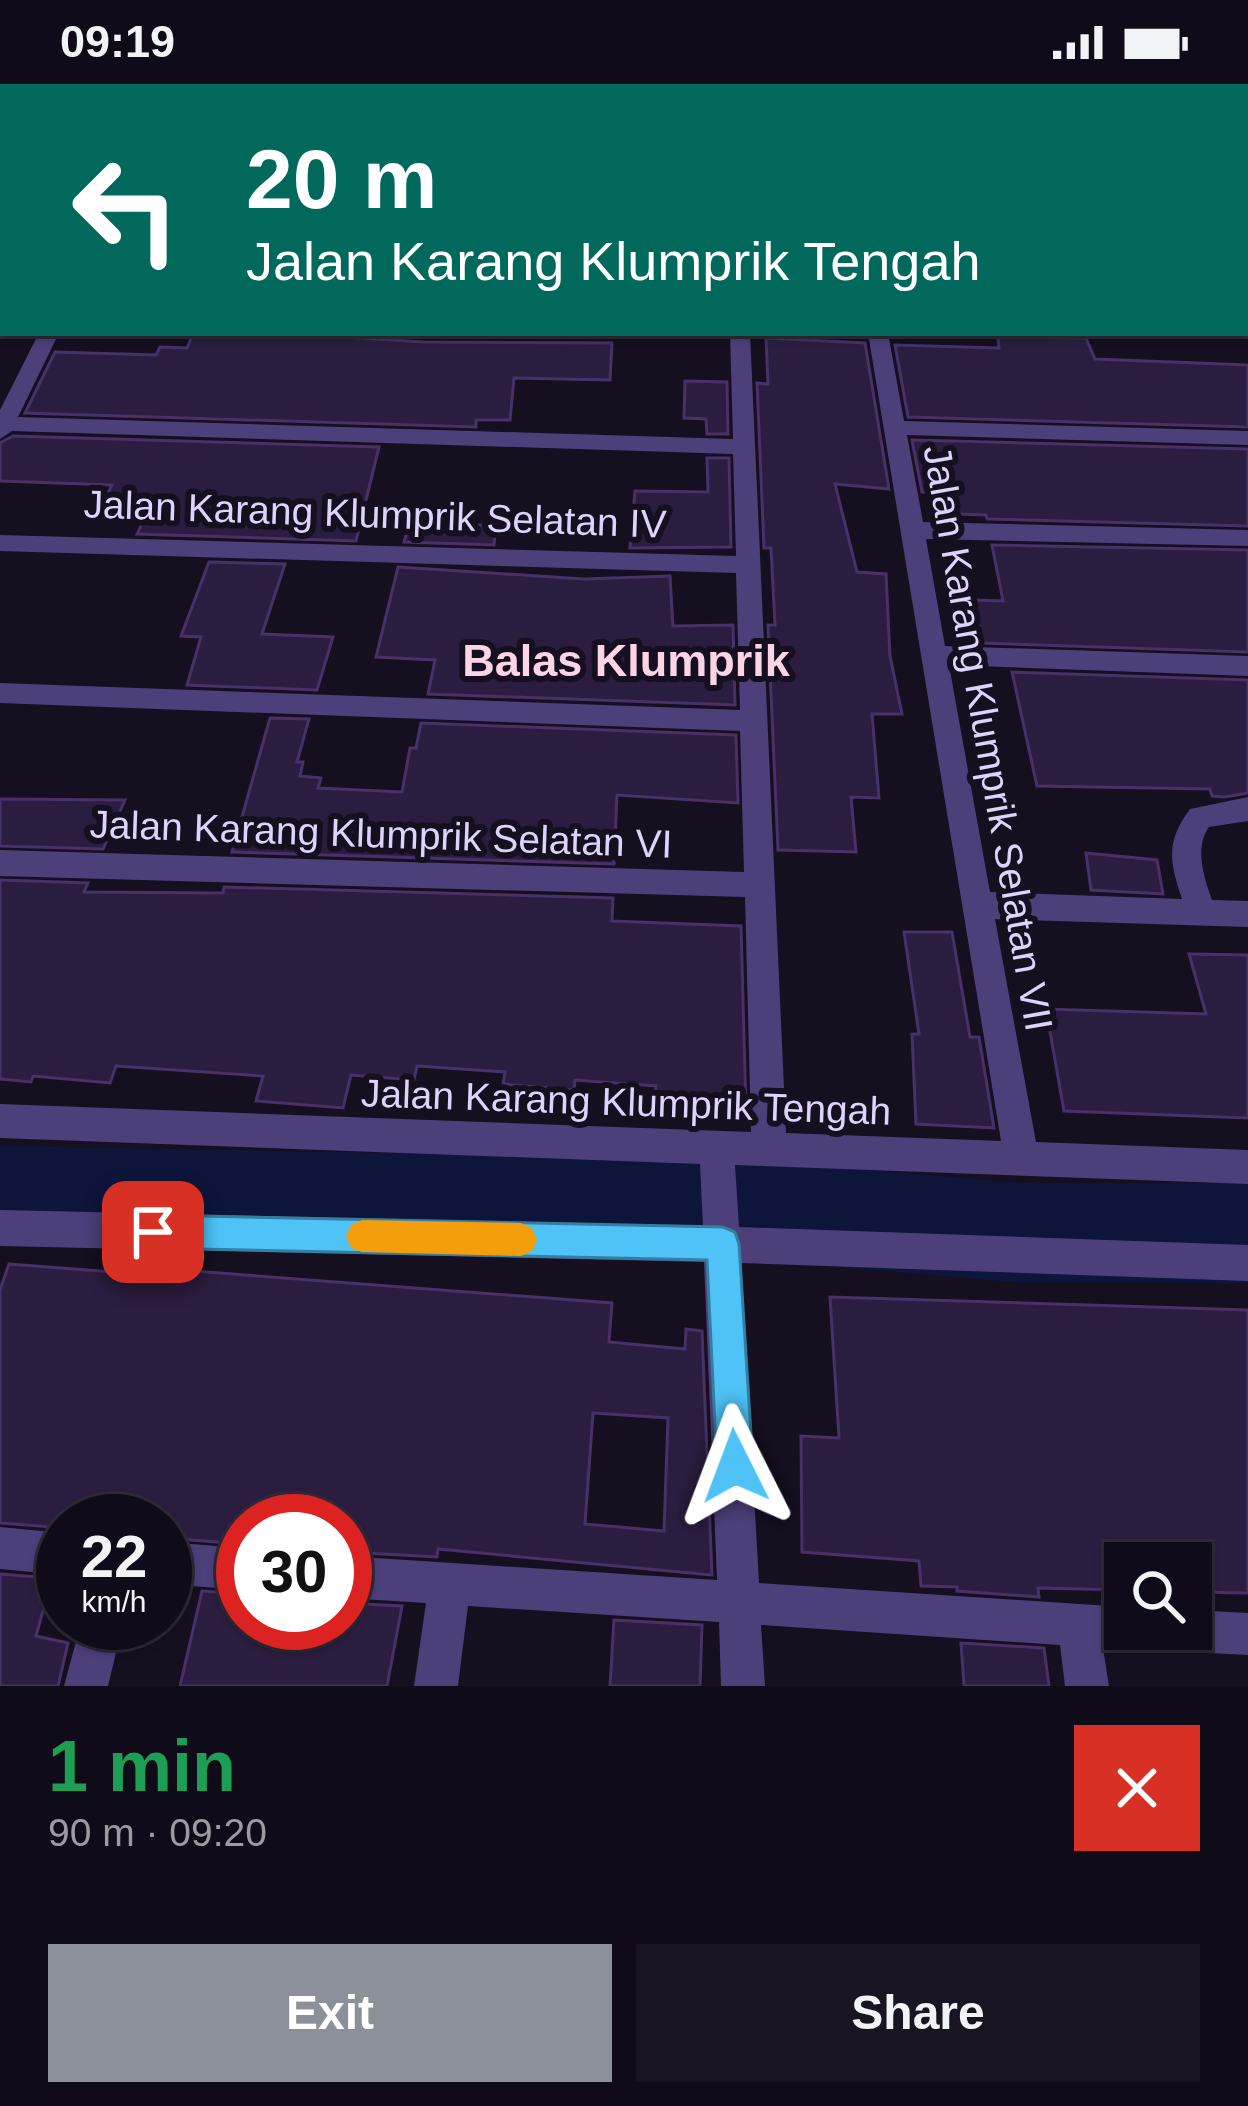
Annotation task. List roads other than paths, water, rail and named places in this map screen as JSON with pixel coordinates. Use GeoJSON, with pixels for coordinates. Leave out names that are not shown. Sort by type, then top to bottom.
{"type":"FeatureCollection","features":[{"type":"Feature","properties":{"kind":"street"},"geometry":{"type":"LineString","coordinates":[[48,336],[2,428],[743,447]]}},
{"type":"Feature","properties":{"kind":"street"},"geometry":{"type":"LineString","coordinates":[[740,336],[769,1148]]}},
{"type":"Feature","properties":{"kind":"street","name":"Jalan Karang Klumprik Selatan VII"},"geometry":{"type":"LineString","coordinates":[[879,336],[1021,1157]]}},
{"type":"Feature","properties":{"kind":"street"},"geometry":{"type":"LineString","coordinates":[[895,428],[1248,439]]}},
{"type":"Feature","properties":{"kind":"street"},"geometry":{"type":"LineString","coordinates":[[913,530],[1248,538]]}},
{"type":"Feature","properties":{"kind":"street","name":"Jalan Karang Klumprik Selatan IV"},"geometry":{"type":"LineString","coordinates":[[0,543],[748,565]]}},
{"type":"Feature","properties":{"kind":"street"},"geometry":{"type":"LineString","coordinates":[[934,655],[1248,666]]}},
{"type":"Feature","properties":{"kind":"street"},"geometry":{"type":"LineString","coordinates":[[0,693],[753,721]]}},
{"type":"Feature","properties":{"kind":"street"},"geometry":{"type":"LineString","coordinates":[[1201,911],[1188,874],[1186,836],[1200,817],[1248,809]]}},
{"type":"Feature","properties":{"kind":"street","name":"Jalan Karang Klumprik Selatan VI"},"geometry":{"type":"LineString","coordinates":[[0,863],[759,885]]}},
{"type":"Feature","properties":{"kind":"street"},"geometry":{"type":"LineString","coordinates":[[977,905],[1248,914]]}},
{"type":"Feature","properties":{"kind":"street","name":"Jalan Karang Klumprik Tengah"},"geometry":{"type":"LineString","coordinates":[[0,1121],[717,1158],[769,1148],[1248,1167]]}},
{"type":"Feature","properties":{"kind":"street"},"geometry":{"type":"LineString","coordinates":[[717,1158],[743,1686]]}},
{"type":"Feature","properties":{"kind":"street"},"geometry":{"type":"LineString","coordinates":[[0,1228],[722,1228],[1248,1263]]}},
{"type":"Feature","properties":{"kind":"street"},"geometry":{"type":"LineString","coordinates":[[0,1548],[36,1551]]}},
{"type":"Feature","properties":{"kind":"street"},"geometry":{"type":"LineString","coordinates":[[372,1579],[1104,1627]]}},
{"type":"Feature","properties":{"kind":"street"},"geometry":{"type":"LineString","coordinates":[[436,1686],[451,1585]]}},
{"type":"Feature","properties":{"kind":"street"},"geometry":{"type":"LineString","coordinates":[[1079,1625],[1087,1686]]}},
{"type":"Feature","properties":{"kind":"street"},"geometry":{"type":"LineString","coordinates":[[1212,1632],[1248,1634]]}},
{"type":"Feature","properties":{"kind":"street"},"geometry":{"type":"LineString","coordinates":[[86,1686],[95,1650]]}},
{"type":"Feature","properties":{"kind":"waterway"},"geometry":{"type":"LineString","coordinates":[[0,1195],[744,1209],[1020,1233],[1248,1233]]}},
{"type":"Feature","properties":{"kind":"district","name":"Balas Klumprik"},"geometry":{"type":"Point","coordinates":[626,660]}}]}
